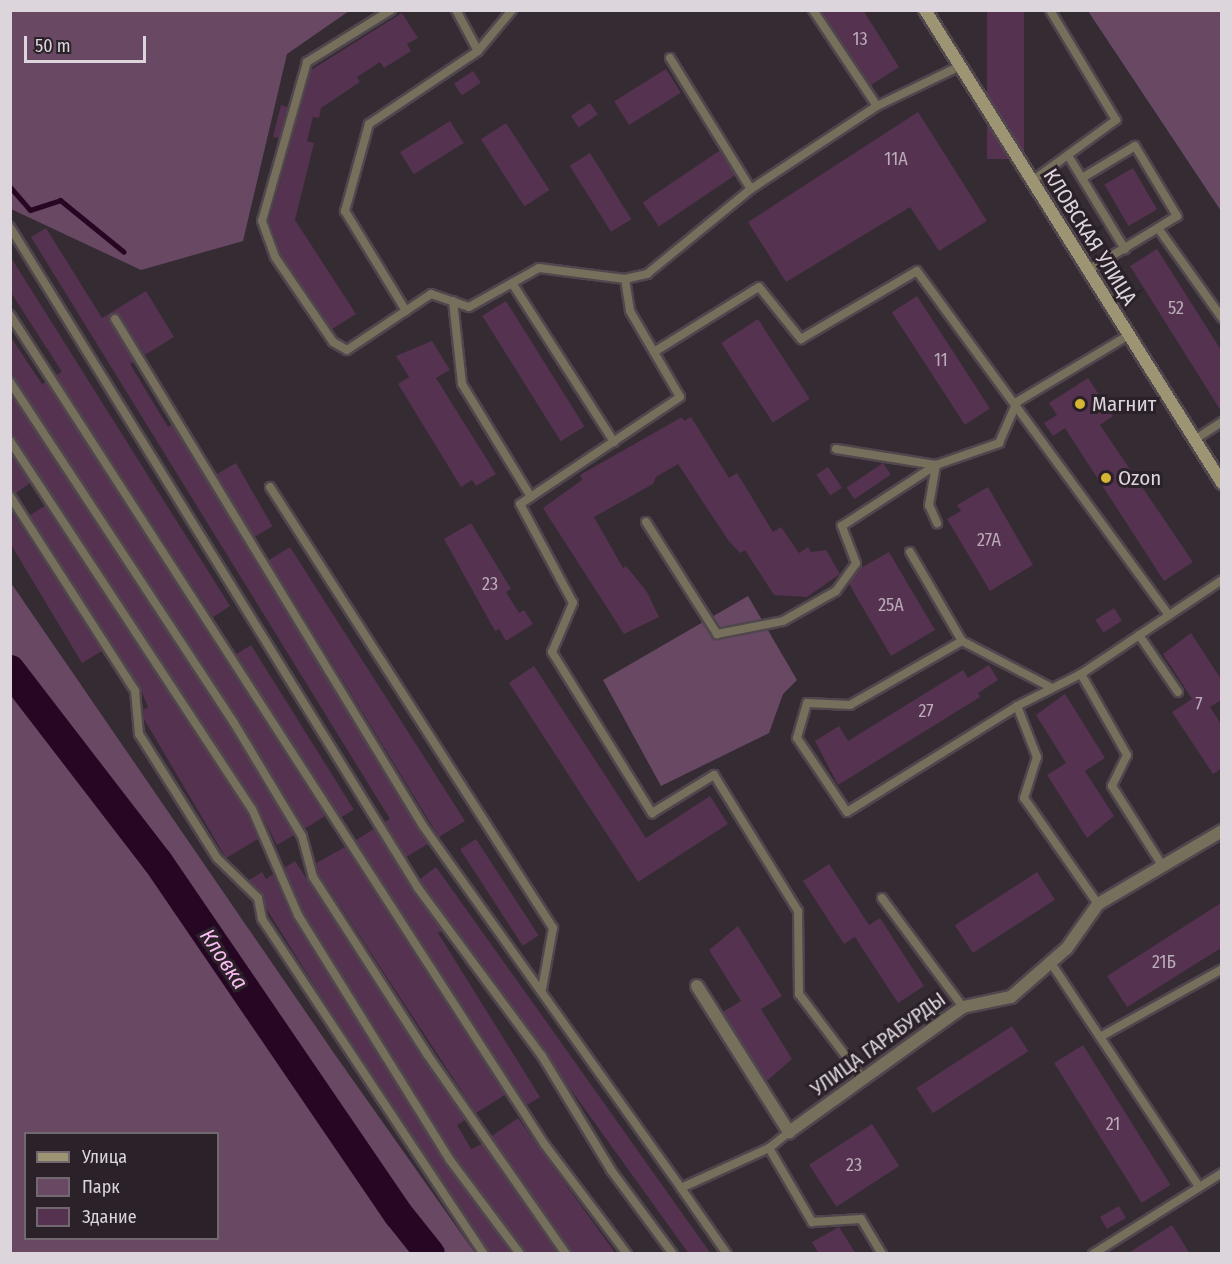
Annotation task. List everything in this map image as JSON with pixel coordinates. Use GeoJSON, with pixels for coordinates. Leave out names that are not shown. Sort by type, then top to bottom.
{"type":"FeatureCollection","features":[{"type":"Feature","properties":{"kind":"street","name":"КЛОВСКАЯ УЛИЦА"},"geometry":{"type":"LineString","coordinates":[[926,10],[1221,483]]}},
{"type":"Feature","properties":{"kind":"street","name":"УЛИЦА ГАРАБУРДЫ"},"geometry":{"type":"LineString","coordinates":[[789,1132],[963,1007],[1011,998],[1067,948],[1098,904],[1221,831]]}},
{"type":"Feature","properties":{"kind":"street"},"geometry":{"type":"LineString","coordinates":[[697,986],[789,1132]]}},
{"type":"Feature","properties":{"kind":"lane"},"geometry":{"type":"LineString","coordinates":[[392,10],[307,62],[262,220],[276,257],[333,342],[347,350],[432,294],[470,307],[539,268],[625,279],[647,274],[751,189],[878,106],[960,66]]}},
{"type":"Feature","properties":{"kind":"lane"},"geometry":{"type":"LineString","coordinates":[[456,10],[478,51]]}},
{"type":"Feature","properties":{"kind":"lane"},"geometry":{"type":"LineString","coordinates":[[406,311],[345,210],[369,124],[478,51],[512,10]]}},
{"type":"Feature","properties":{"kind":"lane"},"geometry":{"type":"LineString","coordinates":[[813,10],[878,106]]}},
{"type":"Feature","properties":{"kind":"lane"},"geometry":{"type":"LineString","coordinates":[[1032,181],[1069,157],[1116,120],[1050,10]]}},
{"type":"Feature","properties":{"kind":"lane"},"geometry":{"type":"LineString","coordinates":[[670,58],[751,189]]}},
{"type":"Feature","properties":{"kind":"lane"},"geometry":{"type":"LineString","coordinates":[[1082,178],[1135,146],[1177,216],[1088,270]]}},
{"type":"Feature","properties":{"kind":"lane"},"geometry":{"type":"LineString","coordinates":[[1069,157],[1125,249]]}},
{"type":"Feature","properties":{"kind":"lane"},"geometry":{"type":"LineString","coordinates":[[10,227],[418,888],[542,1056],[611,1170],[673,1254]]}},
{"type":"Feature","properties":{"kind":"lane"},"geometry":{"type":"LineString","coordinates":[[1158,228],[1221,318]]}},
{"type":"Feature","properties":{"kind":"lane"},"geometry":{"type":"LineString","coordinates":[[654,352],[759,286],[801,339],[917,271],[1017,402],[1169,615]]}},
{"type":"Feature","properties":{"kind":"lane"},"geometry":{"type":"LineString","coordinates":[[625,279],[630,311],[680,397],[520,504],[573,603],[552,652],[652,813],[714,775],[798,911],[799,994],[863,1079]]}},
{"type":"Feature","properties":{"kind":"lane"},"geometry":{"type":"LineString","coordinates":[[512,283],[614,441]]}},
{"type":"Feature","properties":{"kind":"lane"},"geometry":{"type":"LineString","coordinates":[[453,301],[462,384],[531,497]]}},
{"type":"Feature","properties":{"kind":"lane"},"geometry":{"type":"LineString","coordinates":[[10,315],[545,1145],[627,1254]]}},
{"type":"Feature","properties":{"kind":"lane"},"geometry":{"type":"LineString","coordinates":[[115,319],[423,826],[542,989],[727,1254]]}},
{"type":"Feature","properties":{"kind":"lane"},"geometry":{"type":"LineString","coordinates":[[646,522],[717,634],[783,621],[837,591],[856,563],[842,526],[936,465],[999,443],[1017,402],[1129,335]]}},
{"type":"Feature","properties":{"kind":"lane"},"geometry":{"type":"LineString","coordinates":[[10,382],[234,723],[302,836],[313,878],[427,1054],[567,1254]]}},
{"type":"Feature","properties":{"kind":"lane"},"geometry":{"type":"LineString","coordinates":[[1194,440],[1221,422]]}},
{"type":"Feature","properties":{"kind":"lane"},"geometry":{"type":"LineString","coordinates":[[10,441],[252,808],[298,915],[450,1160],[520,1254]]}},
{"type":"Feature","properties":{"kind":"lane"},"geometry":{"type":"LineString","coordinates":[[836,449],[936,465]]}},
{"type":"Feature","properties":{"kind":"lane"},"geometry":{"type":"LineString","coordinates":[[936,465],[929,505],[937,523]]}},
{"type":"Feature","properties":{"kind":"lane"},"geometry":{"type":"LineString","coordinates":[[270,487],[553,928],[542,989]]}},
{"type":"Feature","properties":{"kind":"lane"},"geometry":{"type":"LineString","coordinates":[[10,496],[135,691],[139,734],[217,858],[258,898],[262,919],[484,1254]]}},
{"type":"Feature","properties":{"kind":"lane"},"geometry":{"type":"LineString","coordinates":[[910,552],[962,641],[1052,688]]}},
{"type":"Feature","properties":{"kind":"lane"},"geometry":{"type":"LineString","coordinates":[[962,641],[849,705],[807,703],[797,738],[847,812],[1017,706],[1081,674],[1221,580]]}},
{"type":"Feature","properties":{"kind":"lane"},"geometry":{"type":"LineString","coordinates":[[1139,635],[1178,692]]}},
{"type":"Feature","properties":{"kind":"lane"},"geometry":{"type":"LineString","coordinates":[[1081,674],[1127,754],[1112,786],[1162,865]]}},
{"type":"Feature","properties":{"kind":"lane"},"geometry":{"type":"LineString","coordinates":[[1017,706],[1037,757],[1024,798],[1098,904]]}},
{"type":"Feature","properties":{"kind":"lane"},"geometry":{"type":"LineString","coordinates":[[882,898],[963,1007]]}},
{"type":"Feature","properties":{"kind":"lane"},"geometry":{"type":"LineString","coordinates":[[1051,963],[1199,1187]]}},
{"type":"Feature","properties":{"kind":"lane"},"geometry":{"type":"LineString","coordinates":[[1100,1037],[1221,969]]}},
{"type":"Feature","properties":{"kind":"lane"},"geometry":{"type":"LineString","coordinates":[[681,1188],[769,1148],[789,1132]]}},
{"type":"Feature","properties":{"kind":"lane"},"geometry":{"type":"LineString","coordinates":[[769,1148],[813,1222],[861,1219],[882,1254]]}},
{"type":"Feature","properties":{"kind":"lane"},"geometry":{"type":"LineString","coordinates":[[1093,1254],[1221,1173]]}},
{"type":"Feature","properties":{"kind":"green space"},"geometry":{"type":"Polygon","coordinates":[[[11,10],[349,11],[287,54],[243,241],[141,270],[11,209],[11,10]]]}},
{"type":"Feature","properties":{"kind":"green space"},"geometry":{"type":"Polygon","coordinates":[[[1088,11],[1221,11],[1221,211],[1088,11]]]}},
{"type":"Feature","properties":{"kind":"green space"},"geometry":{"type":"Polygon","coordinates":[[[11,583],[338,1059],[475,1253],[11,1253],[11,583]]]}},
{"type":"Feature","properties":{"kind":"green space"},"geometry":{"type":"Polygon","coordinates":[[[748,596],[797,680],[783,694],[769,733],[661,786],[603,680],[748,596]]]}},
{"type":"Feature","properties":{"kind":"building"},"geometry":{"type":"Polygon","coordinates":[[[821,10],[863,10],[899,67],[871,85],[821,10]]]}},
{"type":"Feature","properties":{"kind":"building"},"geometry":{"type":"Polygon","coordinates":[[[987,10],[1024,10],[1024,159],[987,159],[987,10]]]}},
{"type":"Feature","properties":{"kind":"building"},"geometry":{"type":"Polygon","coordinates":[[[402,13],[418,38],[407,44],[411,51],[384,68],[380,62],[357,77],[360,82],[321,108],[319,118],[313,117],[307,141],[314,143],[295,220],[356,314],[332,329],[281,254],[269,221],[311,70],[402,13]]]}},
{"type":"Feature","properties":{"kind":"building"},"geometry":{"type":"Polygon","coordinates":[[[666,69],[681,93],[629,125],[614,101],[666,69]]]}},
{"type":"Feature","properties":{"kind":"building"},"geometry":{"type":"Polygon","coordinates":[[[473,71],[481,83],[462,95],[454,84],[473,71]]]}},
{"type":"Feature","properties":{"kind":"building"},"geometry":{"type":"Polygon","coordinates":[[[292,90],[279,138],[273,137],[281,105],[287,107],[292,90]]]}},
{"type":"Feature","properties":{"kind":"building"},"geometry":{"type":"Polygon","coordinates":[[[590,103],[598,115],[579,127],[571,116],[590,103]]]}},
{"type":"Feature","properties":{"kind":"building"},"geometry":{"type":"Polygon","coordinates":[[[918,112],[987,221],[939,251],[910,207],[786,282],[748,222],[918,112]]]}},
{"type":"Feature","properties":{"kind":"building"},"geometry":{"type":"Polygon","coordinates":[[[450,121],[464,143],[414,174],[400,152],[450,121]]]}},
{"type":"Feature","properties":{"kind":"building"},"geometry":{"type":"Polygon","coordinates":[[[506,123],[550,190],[524,206],[481,139],[506,123]]]}},
{"type":"Feature","properties":{"kind":"building"},"geometry":{"type":"Polygon","coordinates":[[[719,151],[735,175],[659,226],[643,202],[719,151]]]}},
{"type":"Feature","properties":{"kind":"building"},"geometry":{"type":"Polygon","coordinates":[[[590,153],[631,219],[611,232],[570,166],[590,153]]]}},
{"type":"Feature","properties":{"kind":"building"},"geometry":{"type":"Polygon","coordinates":[[[1133,168],[1157,210],[1128,226],[1104,185],[1133,168]]]}},
{"type":"Feature","properties":{"kind":"building"},"geometry":{"type":"Polygon","coordinates":[[[46,228],[102,318],[146,291],[174,337],[145,355],[120,315],[109,316],[134,362],[130,364],[168,427],[172,424],[428,844],[406,857],[385,822],[390,819],[31,237],[46,228]]]}},
{"type":"Feature","properties":{"kind":"building"},"geometry":{"type":"Polygon","coordinates":[[[1157,249],[1221,350],[1221,411],[1130,266],[1157,249]]]}},
{"type":"Feature","properties":{"kind":"building"},"geometry":{"type":"Polygon","coordinates":[[[10,256],[230,606],[213,617],[56,375],[62,372],[10,291],[10,256]]]}},
{"type":"Feature","properties":{"kind":"building"},"geometry":{"type":"Polygon","coordinates":[[[917,296],[990,408],[965,425],[892,312],[917,296]]]}},
{"type":"Feature","properties":{"kind":"building"},"geometry":{"type":"Polygon","coordinates":[[[506,301],[584,427],[561,441],[482,316],[506,301]]]}},
{"type":"Feature","properties":{"kind":"building"},"geometry":{"type":"Polygon","coordinates":[[[758,319],[810,399],[773,423],[721,343],[758,319]]]}},
{"type":"Feature","properties":{"kind":"building"},"geometry":{"type":"Polygon","coordinates":[[[10,336],[42,384],[46,382],[325,816],[305,828],[239,720],[10,376],[10,336]]]}},
{"type":"Feature","properties":{"kind":"building"},"geometry":{"type":"Polygon","coordinates":[[[432,341],[450,370],[436,378],[496,474],[476,486],[472,480],[461,487],[398,384],[409,377],[396,356],[432,341]]]}},
{"type":"Feature","properties":{"kind":"building"},"geometry":{"type":"Polygon","coordinates":[[[1088,378],[1113,416],[1100,425],[1193,562],[1164,581],[1065,428],[1053,436],[1044,423],[1057,415],[1049,403],[1088,378]]]}},
{"type":"Feature","properties":{"kind":"building"},"geometry":{"type":"Polygon","coordinates":[[[10,394],[229,726],[294,835],[277,845],[257,806],[10,435],[10,394]]]}},
{"type":"Feature","properties":{"kind":"building"},"geometry":{"type":"Polygon","coordinates":[[[682,417],[684,421],[691,417],[729,478],[737,473],[773,532],[781,527],[799,553],[808,547],[811,552],[826,550],[840,574],[807,597],[774,595],[745,550],[740,553],[728,540],[678,464],[656,477],[653,484],[594,517],[623,568],[626,566],[647,592],[659,617],[624,634],[543,508],[582,480],[580,475],[682,417]]]}},
{"type":"Feature","properties":{"kind":"building"},"geometry":{"type":"Polygon","coordinates":[[[10,453],[30,483],[16,493],[10,490],[10,453]]]}},
{"type":"Feature","properties":{"kind":"building"},"geometry":{"type":"Polygon","coordinates":[[[236,463],[272,526],[253,537],[217,474],[236,463]]]}},
{"type":"Feature","properties":{"kind":"building"},"geometry":{"type":"Polygon","coordinates":[[[883,463],[891,475],[854,499],[847,488],[883,463]]]}},
{"type":"Feature","properties":{"kind":"building"},"geometry":{"type":"Polygon","coordinates":[[[828,467],[842,488],[830,496],[816,475],[828,467]]]}},
{"type":"Feature","properties":{"kind":"building"},"geometry":{"type":"Polygon","coordinates":[[[988,487],[1033,565],[990,591],[947,519],[961,511],[957,505],[988,487]]]}},
{"type":"Feature","properties":{"kind":"building"},"geometry":{"type":"Polygon","coordinates":[[[45,506],[246,812],[258,839],[226,858],[144,719],[143,710],[148,707],[140,688],[30,515],[45,506]]]}},
{"type":"Feature","properties":{"kind":"building"},"geometry":{"type":"Polygon","coordinates":[[[10,509],[102,651],[82,663],[10,543],[10,509]]]}},
{"type":"Feature","properties":{"kind":"building"},"geometry":{"type":"Polygon","coordinates":[[[471,523],[511,589],[506,592],[519,613],[524,610],[533,624],[506,641],[499,629],[495,631],[444,539],[471,523]]]}},
{"type":"Feature","properties":{"kind":"building"},"geometry":{"type":"Polygon","coordinates":[[[290,547],[465,821],[439,837],[269,560],[290,547]]]}},
{"type":"Feature","properties":{"kind":"building"},"geometry":{"type":"Polygon","coordinates":[[[889,552],[935,630],[891,656],[849,584],[859,569],[889,552]]]}},
{"type":"Feature","properties":{"kind":"building"},"geometry":{"type":"Polygon","coordinates":[[[1114,608],[1122,621],[1103,632],[1095,620],[1114,608]]]}},
{"type":"Feature","properties":{"kind":"building"},"geometry":{"type":"Polygon","coordinates":[[[1191,633],[1221,679],[1221,700],[1210,707],[1221,724],[1221,769],[1213,774],[1172,712],[1192,699],[1163,654],[1191,633]]]}},
{"type":"Feature","properties":{"kind":"building"},"geometry":{"type":"Polygon","coordinates":[[[251,645],[354,810],[339,819],[237,654],[251,645]]]}},
{"type":"Feature","properties":{"kind":"building"},"geometry":{"type":"Polygon","coordinates":[[[989,665],[998,680],[978,693],[980,697],[838,785],[815,741],[839,726],[848,741],[963,670],[968,678],[989,665]]]}},
{"type":"Feature","properties":{"kind":"building"},"geometry":{"type":"Polygon","coordinates":[[[534,666],[646,838],[710,796],[728,824],[638,882],[509,683],[534,666]]]}},
{"type":"Feature","properties":{"kind":"building"},"geometry":{"type":"Polygon","coordinates":[[[1065,694],[1105,758],[1085,771],[1114,816],[1087,838],[1047,775],[1066,763],[1036,715],[1065,694]]]}},
{"type":"Feature","properties":{"kind":"building"},"geometry":{"type":"Polygon","coordinates":[[[374,829],[442,931],[438,933],[540,1097],[527,1105],[356,840],[374,829]]]}},
{"type":"Feature","properties":{"kind":"building"},"geometry":{"type":"Polygon","coordinates":[[[476,839],[539,935],[523,946],[460,849],[476,839]]]}},
{"type":"Feature","properties":{"kind":"building"},"geometry":{"type":"Polygon","coordinates":[[[345,847],[505,1095],[476,1113],[319,874],[316,863],[345,847]]]}},
{"type":"Feature","properties":{"kind":"building"},"geometry":{"type":"Polygon","coordinates":[[[295,861],[465,1120],[457,1125],[471,1149],[482,1144],[558,1254],[526,1254],[455,1156],[304,912],[284,868],[295,861]]]}},
{"type":"Feature","properties":{"kind":"building"},"geometry":{"type":"Polygon","coordinates":[[[829,864],[869,925],[880,918],[924,986],[898,1003],[855,937],[844,944],[803,881],[829,864]]]}},
{"type":"Feature","properties":{"kind":"building"},"geometry":{"type":"Polygon","coordinates":[[[436,867],[711,1254],[689,1254],[423,884],[420,879],[436,867]]]}},
{"type":"Feature","properties":{"kind":"building"},"geometry":{"type":"Polygon","coordinates":[[[262,872],[266,879],[273,874],[292,918],[445,1163],[512,1254],[491,1254],[321,996],[266,908],[263,894],[249,880],[262,872]]]}},
{"type":"Feature","properties":{"kind":"building"},"geometry":{"type":"Polygon","coordinates":[[[1037,872],[1055,900],[973,953],[955,925],[1037,872]]]}},
{"type":"Feature","properties":{"kind":"building"},"geometry":{"type":"Polygon","coordinates":[[[1221,903],[1221,948],[1127,1007],[1107,976],[1221,903]]]}},
{"type":"Feature","properties":{"kind":"building"},"geometry":{"type":"Polygon","coordinates":[[[738,926],[782,996],[761,1009],[792,1059],[767,1081],[723,1012],[741,1001],[709,950],[738,926]]]}},
{"type":"Feature","properties":{"kind":"building"},"geometry":{"type":"Polygon","coordinates":[[[1012,1026],[1028,1051],[933,1113],[916,1088],[1012,1026]]]}},
{"type":"Feature","properties":{"kind":"building"},"geometry":{"type":"Polygon","coordinates":[[[1083,1045],[1170,1185],[1142,1203],[1054,1063],[1083,1045]]]}},
{"type":"Feature","properties":{"kind":"building"},"geometry":{"type":"Polygon","coordinates":[[[518,1118],[616,1254],[572,1254],[492,1136],[518,1118]]]}},
{"type":"Feature","properties":{"kind":"building"},"geometry":{"type":"Polygon","coordinates":[[[872,1124],[899,1166],[836,1207],[809,1165],[872,1124]]]}},
{"type":"Feature","properties":{"kind":"building"},"geometry":{"type":"Polygon","coordinates":[[[1119,1206],[1126,1218],[1107,1229],[1100,1217],[1119,1206]]]}},
{"type":"Feature","properties":{"kind":"building"},"geometry":{"type":"Polygon","coordinates":[[[1172,1225],[1190,1254],[1127,1254],[1172,1225]]]}},
{"type":"Feature","properties":{"kind":"building"},"geometry":{"type":"Polygon","coordinates":[[[839,1227],[856,1254],[819,1254],[812,1242],[839,1227]]]}},
{"type":"Feature","properties":{"kind":"waterway"},"geometry":{"type":"LineString","coordinates":[[10,187],[30,210],[60,200],[124,252]]}},
{"type":"Feature","properties":{"kind":"waterway","name":"Кловка"},"geometry":{"type":"LineString","coordinates":[[10,670],[158,862],[399,1215],[430,1254]]}},
{"type":"Feature","properties":{"kind":"place","name":"Магнит"},"geometry":{"type":"Point","coordinates":[1080,404]}},
{"type":"Feature","properties":{"kind":"place","name":"Ozon"},"geometry":{"type":"Point","coordinates":[1106,478]}}]}
